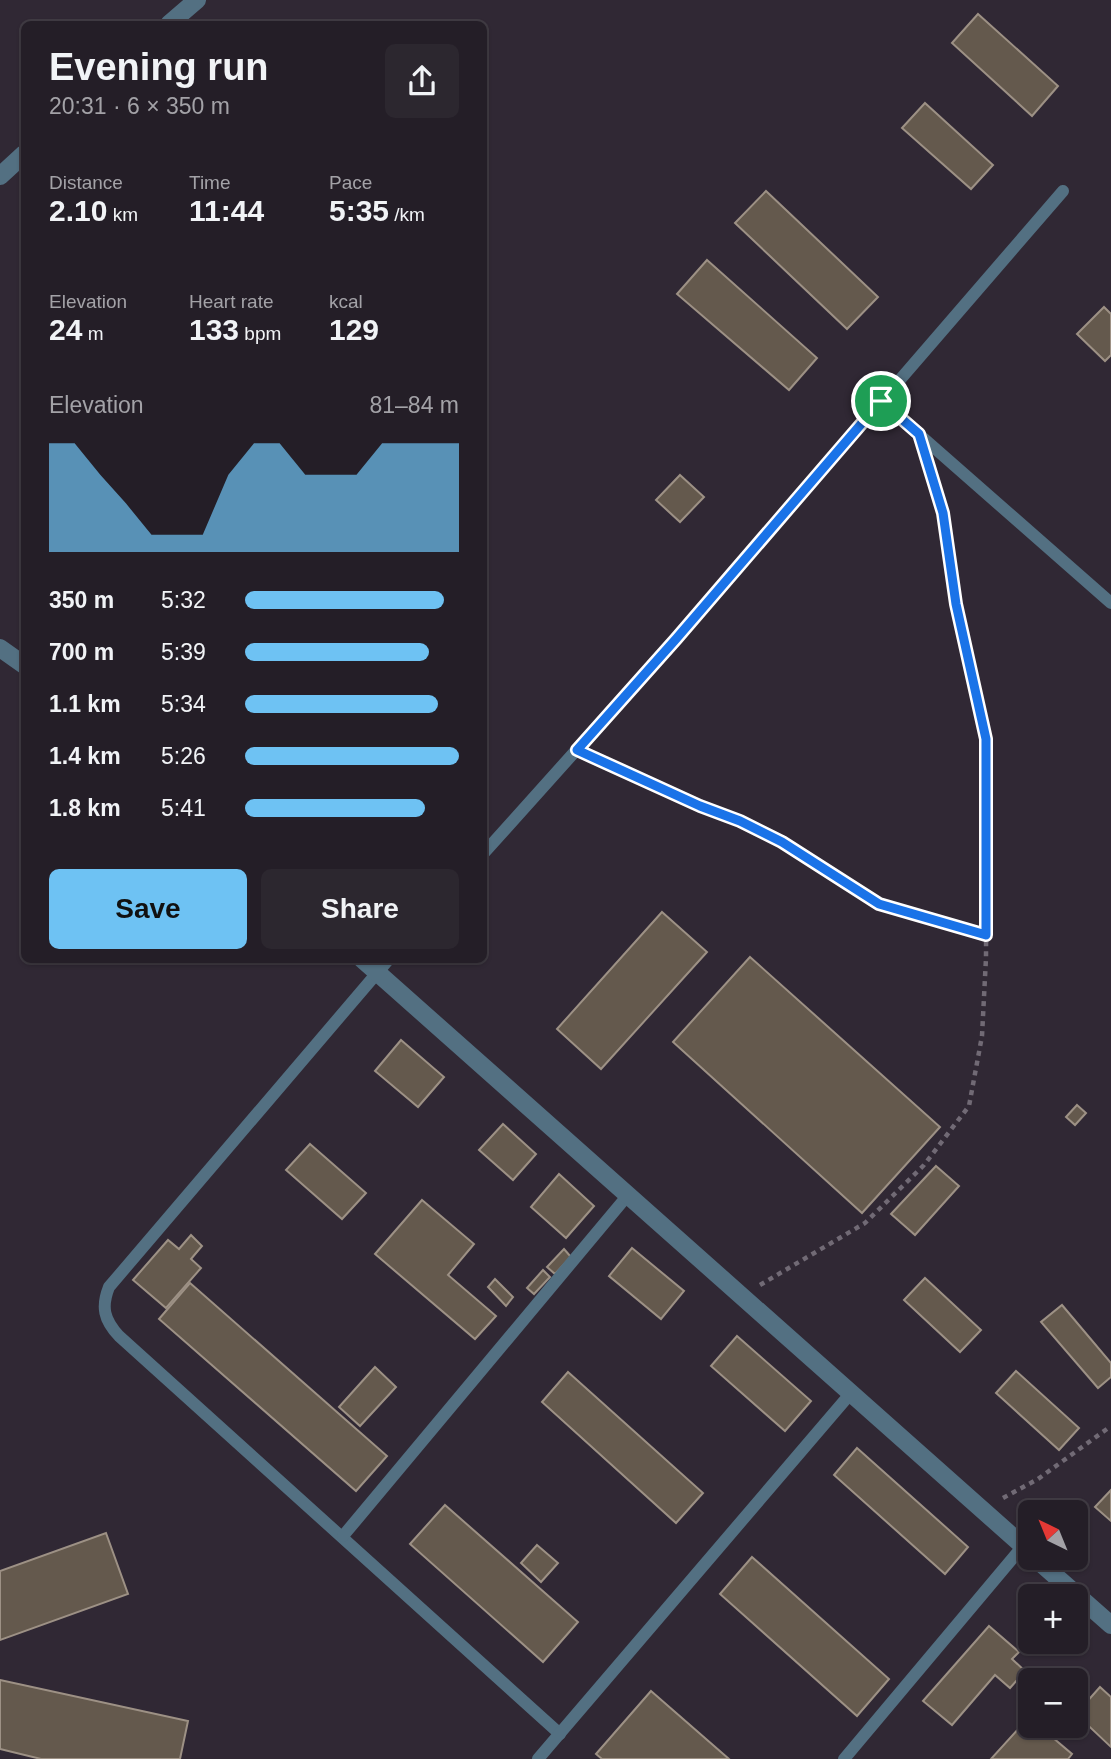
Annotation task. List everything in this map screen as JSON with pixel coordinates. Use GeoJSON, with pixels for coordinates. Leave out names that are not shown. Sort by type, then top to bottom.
{"type":"FeatureCollection","features":[{"type":"Feature","properties":{"kind":"street"},"geometry":{"type":"LineString","coordinates":[[172,21],[197,0]]}},
{"type":"Feature","properties":{"kind":"street"},"geometry":{"type":"LineString","coordinates":[[0,176],[21,157]]}},
{"type":"Feature","properties":{"kind":"street"},"geometry":{"type":"LineString","coordinates":[[0,649],[21,663]]}},
{"type":"Feature","properties":{"kind":"street"},"geometry":{"type":"LineString","coordinates":[[383,966],[628,1195],[1018,1541]]}},
{"type":"Feature","properties":{"kind":"street"},"geometry":{"type":"LineString","coordinates":[[1050,1570],[1111,1625]]}},
{"type":"Feature","properties":{"kind":"lane"},"geometry":{"type":"LineString","coordinates":[[487,850],[676,639],[1063,191]]}},
{"type":"Feature","properties":{"kind":"lane"},"geometry":{"type":"LineString","coordinates":[[881,401],[1111,603]]}},
{"type":"Feature","properties":{"kind":"lane"},"geometry":{"type":"LineString","coordinates":[[383,966],[109,1287],[104,1308],[106,1318],[118,1336],[560,1734]]}},
{"type":"Feature","properties":{"kind":"lane"},"geometry":{"type":"LineString","coordinates":[[343,1536],[628,1195]]}},
{"type":"Feature","properties":{"kind":"lane"},"geometry":{"type":"LineString","coordinates":[[538,1759],[850,1393]]}},
{"type":"Feature","properties":{"kind":"lane"},"geometry":{"type":"LineString","coordinates":[[844,1759],[1018,1565]]}},
{"type":"Feature","properties":{"kind":"path"},"geometry":{"type":"LineString","coordinates":[[741,1296],[865,1223],[924,1165],[970,1107],[982,1037],[986,935],[986,739],[956,604],[943,513],[919,434]]}},
{"type":"Feature","properties":{"kind":"path"},"geometry":{"type":"LineString","coordinates":[[577,750],[782,842],[879,904],[986,935]]}},
{"type":"Feature","properties":{"kind":"path"},"geometry":{"type":"LineString","coordinates":[[981,1509],[1038,1479],[1111,1426]]}},
{"type":"Feature","properties":{"kind":"building"},"geometry":{"type":"Polygon","coordinates":[[[978,14],[1058,86],[1032,116],[952,43],[978,14]]]}},
{"type":"Feature","properties":{"kind":"building"},"geometry":{"type":"Polygon","coordinates":[[[925,103],[993,165],[971,189],[902,128],[925,103]]]}},
{"type":"Feature","properties":{"kind":"building"},"geometry":{"type":"Polygon","coordinates":[[[766,191],[878,297],[847,329],[735,223],[766,191]]]}},
{"type":"Feature","properties":{"kind":"building"},"geometry":{"type":"Polygon","coordinates":[[[707,260],[817,358],[789,390],[677,294],[707,260]]]}},
{"type":"Feature","properties":{"kind":"building"},"geometry":{"type":"Polygon","coordinates":[[[1104,307],[1111,314],[1111,355],[1105,361],[1077,334],[1104,307]]]}},
{"type":"Feature","properties":{"kind":"building"},"geometry":{"type":"Polygon","coordinates":[[[680,475],[704,497],[680,522],[656,500],[680,475]]]}},
{"type":"Feature","properties":{"kind":"building"},"geometry":{"type":"Polygon","coordinates":[[[662,912],[707,952],[601,1069],[557,1029],[662,912]]]}},
{"type":"Feature","properties":{"kind":"building"},"geometry":{"type":"Polygon","coordinates":[[[750,957],[940,1127],[862,1213],[673,1042],[750,957]]]}},
{"type":"Feature","properties":{"kind":"building"},"geometry":{"type":"Polygon","coordinates":[[[401,1040],[444,1077],[418,1107],[375,1071],[401,1040]]]}},
{"type":"Feature","properties":{"kind":"building"},"geometry":{"type":"Polygon","coordinates":[[[1077,1105],[1086,1113],[1075,1125],[1066,1117],[1077,1105]]]}},
{"type":"Feature","properties":{"kind":"building"},"geometry":{"type":"Polygon","coordinates":[[[503,1124],[536,1154],[513,1180],[479,1150],[503,1124]]]}},
{"type":"Feature","properties":{"kind":"building"},"geometry":{"type":"Polygon","coordinates":[[[310,1144],[366,1193],[342,1219],[286,1170],[310,1144]]]}},
{"type":"Feature","properties":{"kind":"building"},"geometry":{"type":"Polygon","coordinates":[[[936,1166],[959,1186],[915,1235],[891,1214],[936,1166]]]}},
{"type":"Feature","properties":{"kind":"building"},"geometry":{"type":"Polygon","coordinates":[[[559,1174],[594,1206],[566,1238],[531,1207],[559,1174]]]}},
{"type":"Feature","properties":{"kind":"building"},"geometry":{"type":"Polygon","coordinates":[[[422,1200],[474,1244],[448,1275],[496,1316],[475,1339],[375,1254],[422,1200]]]}},
{"type":"Feature","properties":{"kind":"building"},"geometry":{"type":"Polygon","coordinates":[[[191,1235],[202,1246],[191,1259],[201,1268],[166,1308],[133,1280],[168,1240],[179,1249],[191,1235]]]}},
{"type":"Feature","properties":{"kind":"building"},"geometry":{"type":"Polygon","coordinates":[[[632,1248],[684,1291],[661,1319],[609,1276],[632,1248]]]}},
{"type":"Feature","properties":{"kind":"building"},"geometry":{"type":"Polygon","coordinates":[[[564,1249],[571,1257],[555,1274],[547,1267],[564,1249]]]}},
{"type":"Feature","properties":{"kind":"building"},"geometry":{"type":"Polygon","coordinates":[[[543,1270],[550,1277],[534,1294],[527,1288],[543,1270]]]}},
{"type":"Feature","properties":{"kind":"building"},"geometry":{"type":"Polygon","coordinates":[[[925,1278],[981,1330],[960,1352],[904,1300],[925,1278]]]}},
{"type":"Feature","properties":{"kind":"building"},"geometry":{"type":"Polygon","coordinates":[[[495,1279],[513,1297],[506,1306],[488,1287],[495,1279]]]}},
{"type":"Feature","properties":{"kind":"building"},"geometry":{"type":"Polygon","coordinates":[[[190,1283],[387,1456],[356,1491],[159,1319],[190,1283]]]}},
{"type":"Feature","properties":{"kind":"building"},"geometry":{"type":"Polygon","coordinates":[[[1062,1305],[1111,1363],[1111,1377],[1098,1388],[1041,1322],[1062,1305]]]}},
{"type":"Feature","properties":{"kind":"building"},"geometry":{"type":"Polygon","coordinates":[[[737,1336],[811,1401],[785,1431],[711,1366],[737,1336]]]}},
{"type":"Feature","properties":{"kind":"building"},"geometry":{"type":"Polygon","coordinates":[[[375,1367],[396,1387],[360,1426],[339,1407],[375,1367]]]}},
{"type":"Feature","properties":{"kind":"building"},"geometry":{"type":"Polygon","coordinates":[[[1016,1371],[1079,1428],[1059,1450],[996,1393],[1016,1371]]]}},
{"type":"Feature","properties":{"kind":"building"},"geometry":{"type":"Polygon","coordinates":[[[568,1372],[703,1493],[676,1523],[542,1402],[568,1372]]]}},
{"type":"Feature","properties":{"kind":"building"},"geometry":{"type":"Polygon","coordinates":[[[857,1448],[968,1547],[945,1574],[834,1475],[857,1448]]]}},
{"type":"Feature","properties":{"kind":"building"},"geometry":{"type":"Polygon","coordinates":[[[1111,1490],[1111,1521],[1095,1507],[1111,1490]]]}},
{"type":"Feature","properties":{"kind":"building"},"geometry":{"type":"Polygon","coordinates":[[[445,1505],[578,1622],[543,1662],[410,1544],[445,1505]]]}},
{"type":"Feature","properties":{"kind":"building"},"geometry":{"type":"Polygon","coordinates":[[[106,1533],[128,1594],[0,1640],[0,1571],[106,1533]]]}},
{"type":"Feature","properties":{"kind":"building"},"geometry":{"type":"Polygon","coordinates":[[[537,1545],[558,1563],[541,1582],[521,1563],[537,1545]]]}},
{"type":"Feature","properties":{"kind":"building"},"geometry":{"type":"Polygon","coordinates":[[[752,1557],[889,1679],[857,1716],[720,1594],[752,1557]]]}},
{"type":"Feature","properties":{"kind":"building"},"geometry":{"type":"Polygon","coordinates":[[[989,1626],[1018,1651],[1012,1659],[1022,1668],[1018,1668],[1018,1679],[1010,1688],[995,1675],[952,1725],[923,1701],[989,1626]]]}},
{"type":"Feature","properties":{"kind":"building"},"geometry":{"type":"Polygon","coordinates":[[[0,1680],[188,1721],[180,1759],[41,1759],[0,1749],[0,1680]]]}},
{"type":"Feature","properties":{"kind":"building"},"geometry":{"type":"Polygon","coordinates":[[[1100,1687],[1111,1697],[1111,1747],[1088,1725],[1088,1700],[1100,1687]]]}},
{"type":"Feature","properties":{"kind":"building"},"geometry":{"type":"Polygon","coordinates":[[[651,1691],[729,1759],[602,1759],[596,1754],[651,1691]]]}},
{"type":"Feature","properties":{"kind":"building"},"geometry":{"type":"Polygon","coordinates":[[[1018,1729],[1018,1738],[1053,1738],[1072,1754],[1068,1759],[991,1759],[1018,1729]]]}},
{"type":"Feature","properties":{"kind":"route"},"geometry":{"type":"LineString","coordinates":[[881,401],[919,434],[943,513],[956,604],[986,739],[986,935],[879,904],[782,842],[577,750],[881,401]]}}]}
